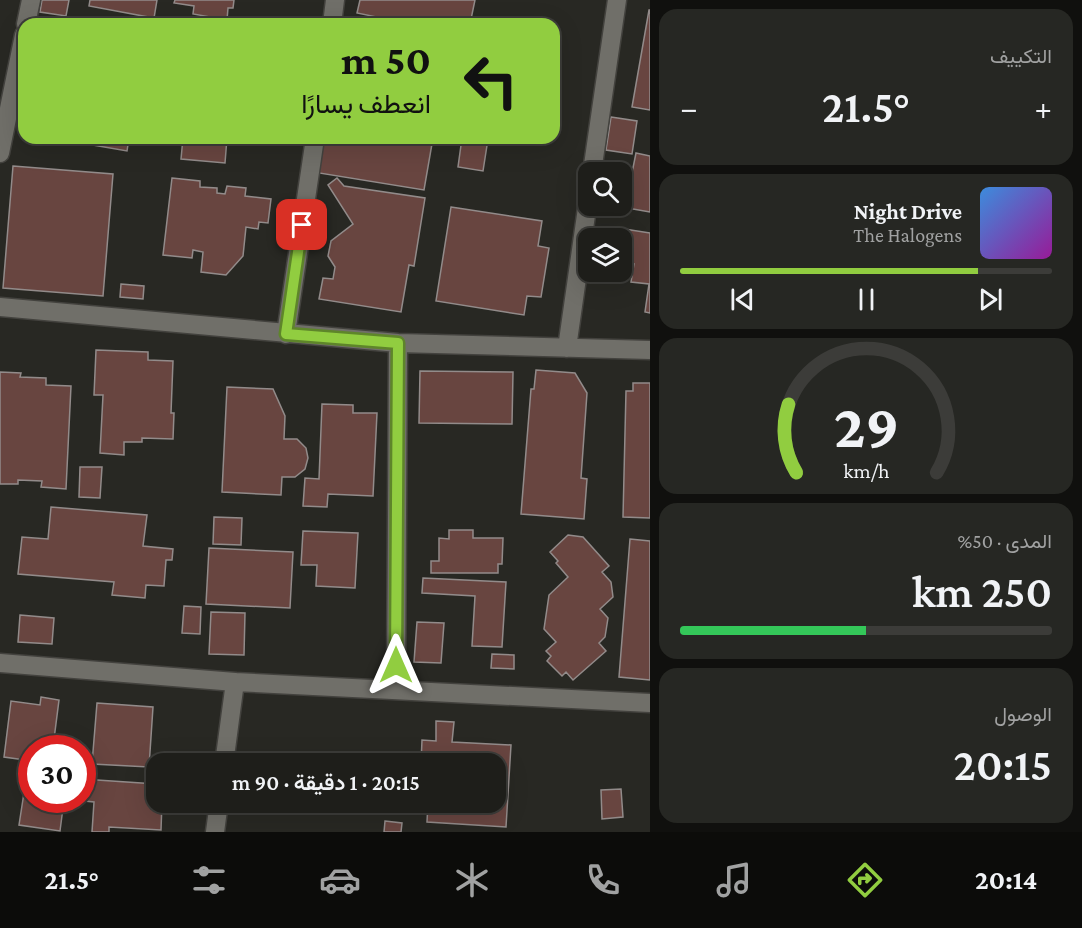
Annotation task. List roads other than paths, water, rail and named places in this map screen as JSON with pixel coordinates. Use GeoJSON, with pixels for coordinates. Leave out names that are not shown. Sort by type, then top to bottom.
{"type":"FeatureCollection","features":[{"type":"Feature","properties":{"kind":"street"},"geometry":{"type":"LineString","coordinates":[[27,18],[31,0]]}},
{"type":"Feature","properties":{"kind":"street"},"geometry":{"type":"LineString","coordinates":[[333,18],[335,0]]}},
{"type":"Feature","properties":{"kind":"street"},"geometry":{"type":"LineString","coordinates":[[593,162],[617,0]]}},
{"type":"Feature","properties":{"kind":"street"},"geometry":{"type":"LineString","coordinates":[[0,153],[18,64]]}},
{"type":"Feature","properties":{"kind":"street"},"geometry":{"type":"LineString","coordinates":[[286,334],[314,144]]}},
{"type":"Feature","properties":{"kind":"street"},"geometry":{"type":"LineString","coordinates":[[567,348],[586,216]]}},
{"type":"Feature","properties":{"kind":"street"},"geometry":{"type":"LineString","coordinates":[[0,308],[398,343],[650,350]]}},
{"type":"Feature","properties":{"kind":"street"},"geometry":{"type":"LineString","coordinates":[[396,688],[398,343]]}},
{"type":"Feature","properties":{"kind":"street"},"geometry":{"type":"LineString","coordinates":[[0,663],[235,682],[396,688],[650,703]]}},
{"type":"Feature","properties":{"kind":"street"},"geometry":{"type":"LineString","coordinates":[[225,753],[235,682]]}},
{"type":"Feature","properties":{"kind":"street"},"geometry":{"type":"LineString","coordinates":[[214,832],[217,813]]}}]}
